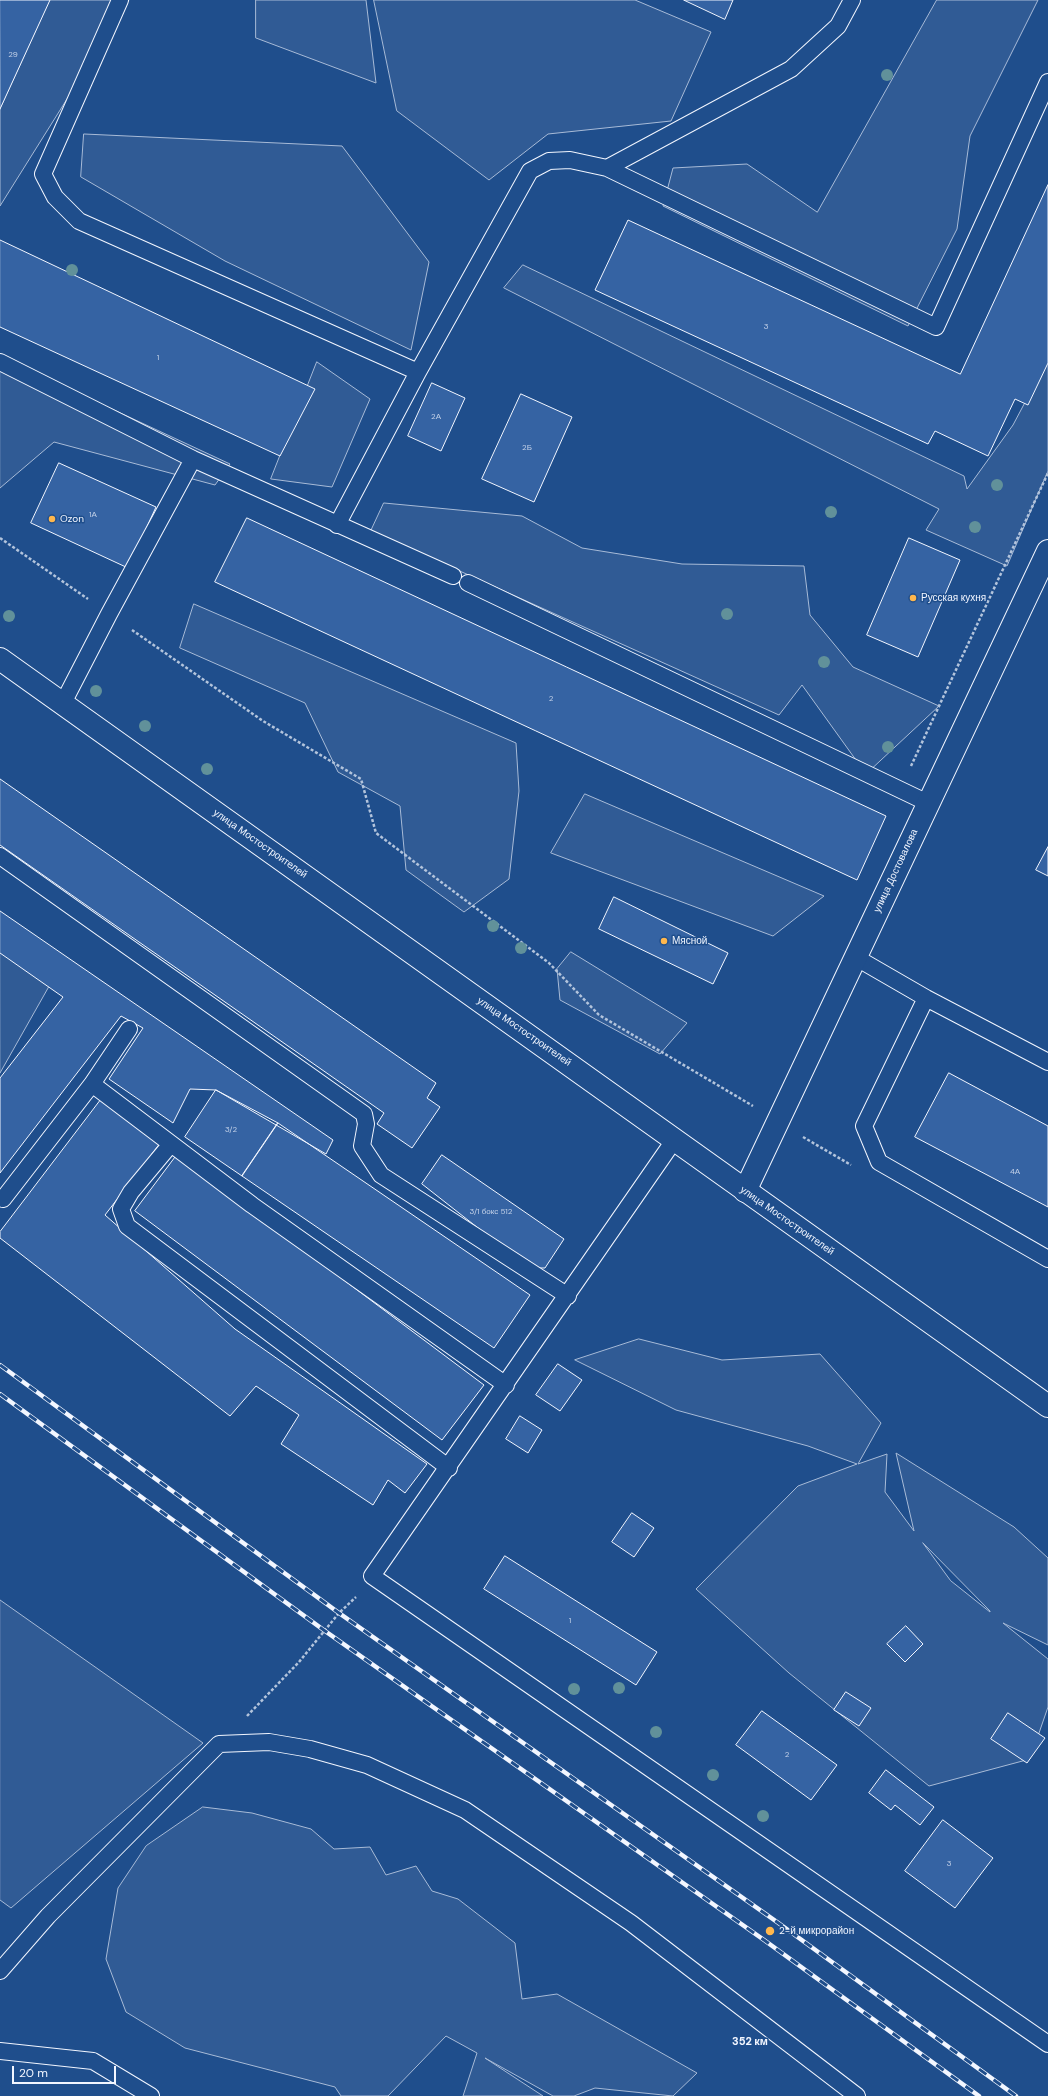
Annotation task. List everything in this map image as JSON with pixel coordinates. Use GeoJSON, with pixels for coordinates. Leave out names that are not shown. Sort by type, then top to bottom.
{"type":"FeatureCollection","features":[{"type":"Feature","properties":{"kind":"main road","name":"улица Достовалова"},"geometry":{"type":"LineString","coordinates":[[746,1191],[777,1121],[1048,551]]}},
{"type":"Feature","properties":{"kind":"main road","name":"улица Мостостроителей"},"geometry":{"type":"LineString","coordinates":[[0,659],[1048,1405]]}},
{"type":"Feature","properties":{"kind":"lane"},"geometry":{"type":"LineString","coordinates":[[120,0],[42,174],[55,197],[79,221],[418,372]]}},
{"type":"Feature","properties":{"kind":"lane"},"geometry":{"type":"LineString","coordinates":[[607,168],[791,69],[838,26],[852,0]]}},
{"type":"Feature","properties":{"kind":"lane"},"geometry":{"type":"LineString","coordinates":[[337,525],[418,372],[530,171],[549,161],[570,160],[607,168],[936,327],[1048,82]]}},
{"type":"Feature","properties":{"kind":"lane"},"geometry":{"type":"LineString","coordinates":[[0,362],[193,459],[453,576]]}},
{"type":"Feature","properties":{"kind":"lane"},"geometry":{"type":"LineString","coordinates":[[63,703],[109,614],[193,459]]}},
{"type":"Feature","properties":{"kind":"lane"},"geometry":{"type":"LineString","coordinates":[[468,583],[928,803]]}},
{"type":"Feature","properties":{"kind":"lane"},"geometry":{"type":"LineString","coordinates":[[0,856],[364,1114],[366,1124],[362,1146],[381,1175],[568,1296]]}},
{"type":"Feature","properties":{"kind":"lane"},"geometry":{"type":"LineString","coordinates":[[855,957],[926,998],[1048,1062]]}},
{"type":"Feature","properties":{"kind":"lane"},"geometry":{"type":"LineString","coordinates":[[926,998],[864,1126],[879,1162],[1048,1259]]}},
{"type":"Feature","properties":{"kind":"lane"},"geometry":{"type":"LineString","coordinates":[[4,1199],[92,1084],[129,1029]]}},
{"type":"Feature","properties":{"kind":"lane"},"geometry":{"type":"LineString","coordinates":[[92,1084],[252,1205],[506,1385]]}},
{"type":"Feature","properties":{"kind":"lane"},"geometry":{"type":"LineString","coordinates":[[675,1139],[449,1468],[372,1576],[1048,2044]]}},
{"type":"Feature","properties":{"kind":"lane"},"geometry":{"type":"LineString","coordinates":[[171,1144],[131,1192],[121,1209],[127,1226],[449,1468]]}},
{"type":"Feature","properties":{"kind":"lane"},"geometry":{"type":"LineString","coordinates":[[0,1971],[48,1916],[219,1744],[269,1742],[310,1749],[367,1765],[465,1810],[631,1923],[857,2096]]}},
{"type":"Feature","properties":{"kind":"lane"},"geometry":{"type":"LineString","coordinates":[[0,2051],[93,2061],[151,2096]]}},
{"type":"Feature","properties":{"kind":"path"},"geometry":{"type":"LineString","coordinates":[[910,769],[1048,473]]}},
{"type":"Feature","properties":{"kind":"path"},"geometry":{"type":"LineString","coordinates":[[0,538],[263,721],[361,779],[376,833],[550,963],[599,1015],[857,1168]]}},
{"type":"Feature","properties":{"kind":"path"},"geometry":{"type":"LineString","coordinates":[[219,1744],[272,1691],[339,1613],[353,1601],[372,1576]]}},
{"type":"Feature","properties":{"kind":"shaded area"},"geometry":{"type":"Polygon","coordinates":[[[50,0],[129,0],[0,206],[0,109],[50,0]]]}},
{"type":"Feature","properties":{"kind":"shaded area"},"geometry":{"type":"Polygon","coordinates":[[[256,0],[366,0],[376,83],[256,38],[256,0]]]}},
{"type":"Feature","properties":{"kind":"shaded area"},"geometry":{"type":"Polygon","coordinates":[[[374,0],[635,0],[711,32],[671,121],[548,134],[489,180],[397,111],[374,0]]]}},
{"type":"Feature","properties":{"kind":"shaded area"},"geometry":{"type":"Polygon","coordinates":[[[937,0],[1038,0],[970,136],[957,229],[908,326],[663,206],[673,168],[747,164],[817,212],[937,0]]]}},
{"type":"Feature","properties":{"kind":"shaded area"},"geometry":{"type":"Polygon","coordinates":[[[84,134],[342,146],[429,262],[411,350],[225,261],[81,177],[84,134]]]}},
{"type":"Feature","properties":{"kind":"shaded area"},"geometry":{"type":"Polygon","coordinates":[[[523,265],[964,476],[967,489],[1013,425],[1048,359],[1048,471],[1007,566],[926,530],[939,509],[504,288],[523,265]]]}},
{"type":"Feature","properties":{"kind":"shaded area"},"geometry":{"type":"Polygon","coordinates":[[[0,357],[230,464],[215,485],[54,442],[0,488],[0,357]]]}},
{"type":"Feature","properties":{"kind":"shaded area"},"geometry":{"type":"Polygon","coordinates":[[[317,362],[370,399],[332,487],[271,479],[317,362]]]}},
{"type":"Feature","properties":{"kind":"shaded area"},"geometry":{"type":"Polygon","coordinates":[[[384,503],[522,516],[582,548],[682,564],[804,566],[810,615],[853,667],[939,706],[866,774],[802,685],[779,715],[371,531],[384,503]]]}},
{"type":"Feature","properties":{"kind":"shaded area"},"geometry":{"type":"Polygon","coordinates":[[[194,604],[516,743],[519,791],[509,879],[464,912],[406,870],[400,806],[338,772],[305,703],[180,648],[194,604]]]}},
{"type":"Feature","properties":{"kind":"shaded area"},"geometry":{"type":"Polygon","coordinates":[[[585,794],[824,896],[773,936],[551,853],[585,794]]]}},
{"type":"Feature","properties":{"kind":"shaded area"},"geometry":{"type":"Polygon","coordinates":[[[0,942],[52,981],[0,1073],[0,942]]]}},
{"type":"Feature","properties":{"kind":"shaded area"},"geometry":{"type":"Polygon","coordinates":[[[571,952],[687,1023],[660,1054],[560,1000],[557,969],[571,952]]]}},
{"type":"Feature","properties":{"kind":"shaded area"},"geometry":{"type":"Polygon","coordinates":[[[639,1339],[722,1360],[820,1354],[881,1423],[858,1464],[887,1454],[885,1492],[914,1531],[896,1453],[1014,1527],[1048,1558],[1048,1645],[1003,1623],[1048,1659],[1048,1707],[1030,1759],[929,1786],[789,1673],[696,1589],[798,1486],[857,1464],[808,1446],[676,1410],[575,1360],[639,1339]],[[923,1543],[951,1581],[990,1611],[923,1543]]]}},
{"type":"Feature","properties":{"kind":"shaded area"},"geometry":{"type":"Polygon","coordinates":[[[0,1600],[203,1743],[11,1908],[0,1900],[0,1600]]]}},
{"type":"Feature","properties":{"kind":"shaded area"},"geometry":{"type":"Polygon","coordinates":[[[203,1807],[252,1813],[311,1829],[334,1849],[370,1847],[386,1875],[416,1866],[432,1891],[458,1899],[515,1943],[522,1999],[557,1994],[697,2073],[673,2096],[595,2088],[574,2096],[553,2096],[485,2058],[543,2096],[463,2096],[477,2053],[446,2036],[388,2096],[341,2096],[335,2087],[185,2048],[126,2012],[106,1959],[118,1888],[146,1846],[203,1807]]]}},
{"type":"Feature","properties":{"kind":"building"},"geometry":{"type":"Polygon","coordinates":[[[0,0],[50,0],[0,109],[0,0]]]}},
{"type":"Feature","properties":{"kind":"building"},"geometry":{"type":"Polygon","coordinates":[[[684,0],[733,0],[725,19],[684,0]]]}},
{"type":"Feature","properties":{"kind":"building"},"geometry":{"type":"Polygon","coordinates":[[[1048,185],[1048,363],[1028,405],[1015,399],[988,456],[935,431],[928,444],[595,290],[628,220],[960,374],[1048,185]]]}},
{"type":"Feature","properties":{"kind":"building"},"geometry":{"type":"Polygon","coordinates":[[[0,240],[315,389],[280,456],[0,327],[0,240]]]}},
{"type":"Feature","properties":{"kind":"building"},"geometry":{"type":"Polygon","coordinates":[[[432,383],[465,398],[441,451],[408,436],[432,383]]]}},
{"type":"Feature","properties":{"kind":"building"},"geometry":{"type":"Polygon","coordinates":[[[521,394],[572,417],[534,502],[482,479],[521,394]]]}},
{"type":"Feature","properties":{"kind":"building"},"geometry":{"type":"Polygon","coordinates":[[[59,463],[156,507],[128,568],[31,523],[59,463]]]}},
{"type":"Feature","properties":{"kind":"building"},"geometry":{"type":"Polygon","coordinates":[[[247,518],[886,816],[857,880],[215,582],[247,518]]]}},
{"type":"Feature","properties":{"kind":"building","name":"Русская кухня"},"geometry":{"type":"Polygon","coordinates":[[[909,538],[960,560],[918,657],[867,635],[909,538]]]}},
{"type":"Feature","properties":{"kind":"building"},"geometry":{"type":"Polygon","coordinates":[[[0,779],[436,1083],[427,1098],[440,1107],[412,1148],[377,1124],[384,1113],[0,845],[0,779]]]}},
{"type":"Feature","properties":{"kind":"building"},"geometry":{"type":"Polygon","coordinates":[[[1048,847],[1048,876],[1036,870],[1048,847]]]}},
{"type":"Feature","properties":{"kind":"building","name":"Мясной"},"geometry":{"type":"Polygon","coordinates":[[[614,897],[728,953],[713,984],[599,929],[614,897]]]}},
{"type":"Feature","properties":{"kind":"building"},"geometry":{"type":"Polygon","coordinates":[[[0,911],[333,1140],[326,1154],[216,1090],[190,1089],[173,1123],[109,1079],[143,1028],[121,1016],[0,1173],[0,1078],[63,997],[0,953],[0,911]]]}},
{"type":"Feature","properties":{"kind":"building"},"geometry":{"type":"Polygon","coordinates":[[[949,1073],[1048,1126],[1048,1207],[915,1137],[949,1073]]]}},
{"type":"Feature","properties":{"kind":"building"},"geometry":{"type":"Polygon","coordinates":[[[216,1090],[278,1123],[242,1176],[185,1137],[216,1090]]]}},
{"type":"Feature","properties":{"kind":"building"},"geometry":{"type":"Polygon","coordinates":[[[103,1097],[161,1142],[105,1215],[235,1329],[427,1464],[405,1493],[388,1480],[373,1505],[281,1444],[299,1415],[256,1386],[230,1416],[0,1238],[0,1232],[103,1097]]]}},
{"type":"Feature","properties":{"kind":"building"},"geometry":{"type":"Polygon","coordinates":[[[278,1123],[530,1295],[494,1348],[242,1176],[278,1123]]]}},
{"type":"Feature","properties":{"kind":"building"},"geometry":{"type":"Polygon","coordinates":[[[177,1155],[484,1385],[442,1440],[135,1211],[177,1155]]]}},
{"type":"Feature","properties":{"kind":"building"},"geometry":{"type":"Polygon","coordinates":[[[442,1155],[564,1239],[545,1268],[529,1268],[422,1184],[442,1155]]]}},
{"type":"Feature","properties":{"kind":"building"},"geometry":{"type":"Polygon","coordinates":[[[558,1364],[582,1380],[560,1411],[536,1395],[558,1364]]]}},
{"type":"Feature","properties":{"kind":"building"},"geometry":{"type":"Polygon","coordinates":[[[520,1416],[542,1430],[528,1453],[506,1439],[520,1416]]]}},
{"type":"Feature","properties":{"kind":"building"},"geometry":{"type":"Polygon","coordinates":[[[632,1513],[654,1528],[634,1557],[612,1542],[632,1513]]]}},
{"type":"Feature","properties":{"kind":"building"},"geometry":{"type":"Polygon","coordinates":[[[505,1556],[657,1652],[636,1685],[484,1589],[505,1556]]]}},
{"type":"Feature","properties":{"kind":"building"},"geometry":{"type":"Polygon","coordinates":[[[906,1626],[923,1644],[905,1662],[887,1644],[906,1626]]]}},
{"type":"Feature","properties":{"kind":"building"},"geometry":{"type":"Polygon","coordinates":[[[846,1692],[871,1708],[859,1726],[834,1710],[846,1692]]]}},
{"type":"Feature","properties":{"kind":"building"},"geometry":{"type":"Polygon","coordinates":[[[762,1711],[837,1765],[811,1800],[736,1745],[762,1711]]]}},
{"type":"Feature","properties":{"kind":"building"},"geometry":{"type":"Polygon","coordinates":[[[1008,1713],[1045,1738],[1027,1763],[991,1739],[1008,1713]]]}},
{"type":"Feature","properties":{"kind":"building"},"geometry":{"type":"Polygon","coordinates":[[[886,1770],[934,1807],[920,1825],[895,1805],[891,1810],[869,1793],[886,1770]]]}},
{"type":"Feature","properties":{"kind":"building"},"geometry":{"type":"Polygon","coordinates":[[[943,1820],[993,1858],[955,1908],[905,1871],[943,1820]]]}},
{"type":"Feature","properties":{"kind":"railway"},"geometry":{"type":"LineString","coordinates":[[0,1365],[339,1613],[777,1922],[1016,2096]]}},
{"type":"Feature","properties":{"kind":"railway"},"geometry":{"type":"LineString","coordinates":[[0,1394],[325,1631],[764,1940],[979,2096]]}},
{"type":"Feature","properties":{"kind":"place","name":"Ozon"},"geometry":{"type":"Point","coordinates":[52,519]}},
{"type":"Feature","properties":{"kind":"place","name":"Русская кухня"},"geometry":{"type":"Point","coordinates":[913,598]}},
{"type":"Feature","properties":{"kind":"place","name":"Мясной"},"geometry":{"type":"Point","coordinates":[664,941]}},
{"type":"Feature","properties":{"kind":"place","name":"2-й микрорайон"},"geometry":{"type":"Point","coordinates":[770,1931]}},
{"type":"Feature","properties":{"kind":"district","name":"352 км"},"geometry":{"type":"Point","coordinates":[750,2042]}}]}
